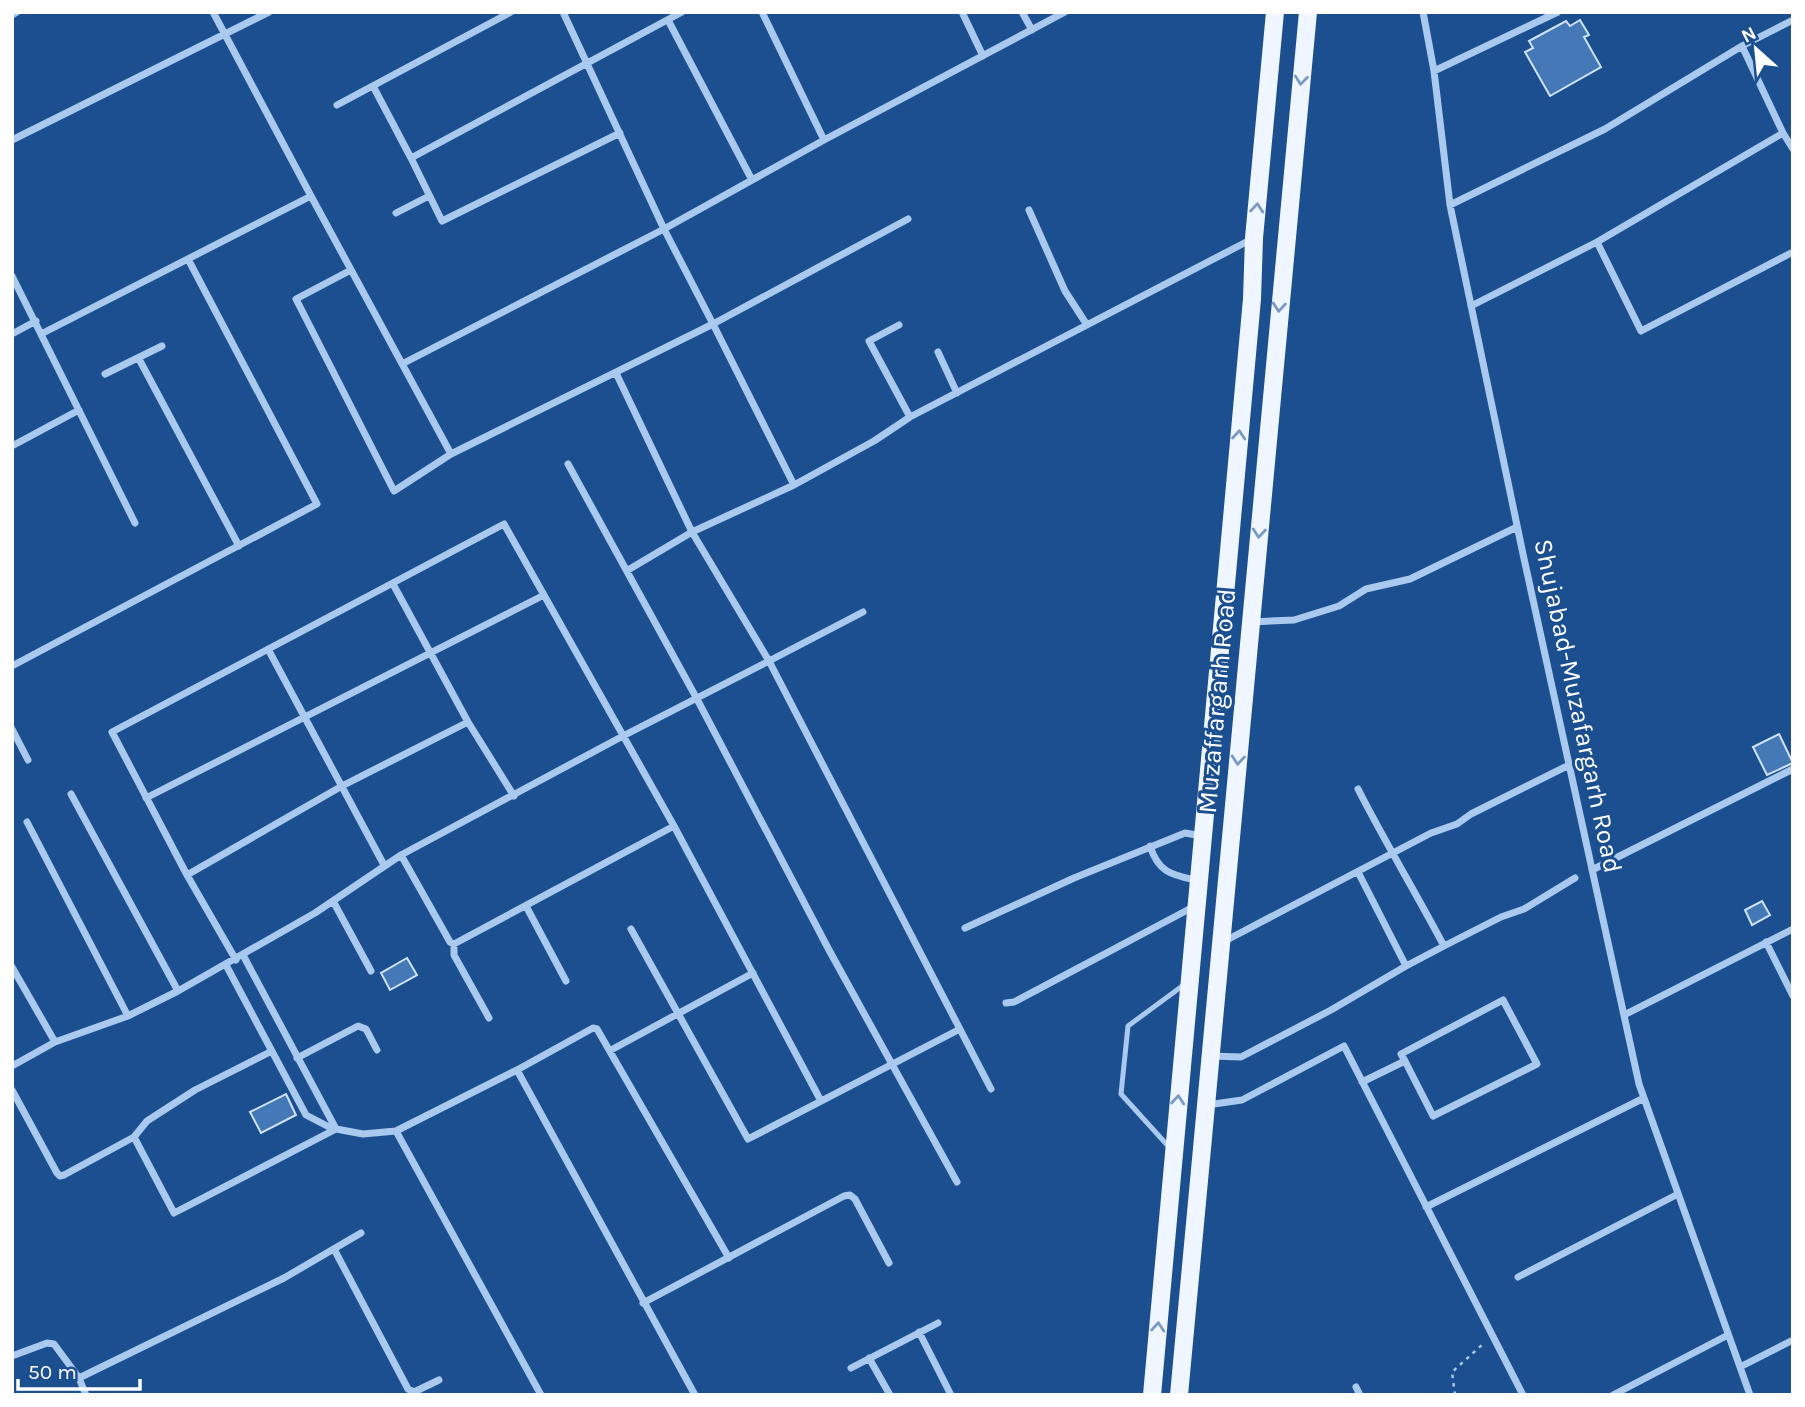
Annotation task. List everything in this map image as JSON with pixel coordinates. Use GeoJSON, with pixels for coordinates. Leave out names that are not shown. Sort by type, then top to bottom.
{"type":"FeatureCollection","features":[{"type":"Feature","properties":{"kind":"main road","name":"Muzaffargarh Road"},"geometry":{"type":"LineString","coordinates":[[1152,1395],[1252,299],[1254,238],[1275,12]]}},
{"type":"Feature","properties":{"kind":"main road","name":"Muzaffargarh Road"},"geometry":{"type":"LineString","coordinates":[[1179,1395],[1308,12]]}},
{"type":"Feature","properties":{"kind":"street"},"geometry":{"type":"LineString","coordinates":[[12,15],[17,12]]}},
{"type":"Feature","properties":{"kind":"street"},"geometry":{"type":"LineString","coordinates":[[213,12],[451,454]]}},
{"type":"Feature","properties":{"kind":"street"},"geometry":{"type":"LineString","coordinates":[[12,140],[269,12]]}},
{"type":"Feature","properties":{"kind":"street"},"geometry":{"type":"LineString","coordinates":[[337,105],[511,12]]}},
{"type":"Feature","properties":{"kind":"street"},"geometry":{"type":"LineString","coordinates":[[563,12],[664,229],[793,485]]}},
{"type":"Feature","properties":{"kind":"street"},"geometry":{"type":"LineString","coordinates":[[411,158],[682,12]]}},
{"type":"Feature","properties":{"kind":"street"},"geometry":{"type":"LineString","coordinates":[[762,12],[824,140]]}},
{"type":"Feature","properties":{"kind":"street"},"geometry":{"type":"LineString","coordinates":[[962,12],[984,56]]}},
{"type":"Feature","properties":{"kind":"street"},"geometry":{"type":"LineString","coordinates":[[1023,12],[1032,30]]}},
{"type":"Feature","properties":{"kind":"street"},"geometry":{"type":"LineString","coordinates":[[402,364],[664,229],[824,140],[1065,12]]}},
{"type":"Feature","properties":{"kind":"street","name":"Shujabad-Muzafargarh Road"},"geometry":{"type":"LineString","coordinates":[[1423,12],[1434,71],[1450,205],[1517,527],[1624,1015],[1644,1098],[1750,1395]]}},
{"type":"Feature","properties":{"kind":"street"},"geometry":{"type":"LineString","coordinates":[[1434,71],[1558,12]]}},
{"type":"Feature","properties":{"kind":"street"},"geometry":{"type":"LineString","coordinates":[[668,20],[752,180]]}},
{"type":"Feature","properties":{"kind":"street"},"geometry":{"type":"LineString","coordinates":[[1450,205],[1605,129],[1742,46],[1793,20]]}},
{"type":"Feature","properties":{"kind":"street"},"geometry":{"type":"LineString","coordinates":[[1742,46],[1793,149]]}},
{"type":"Feature","properties":{"kind":"street"},"geometry":{"type":"LineString","coordinates":[[373,86],[442,221],[620,133]]}},
{"type":"Feature","properties":{"kind":"street"},"geometry":{"type":"LineString","coordinates":[[1471,306],[1597,242],[1783,133]]}},
{"type":"Feature","properties":{"kind":"street"},"geometry":{"type":"LineString","coordinates":[[43,333],[311,196]]}},
{"type":"Feature","properties":{"kind":"street"},"geometry":{"type":"LineString","coordinates":[[396,213],[429,196]]}},
{"type":"Feature","properties":{"kind":"street"},"geometry":{"type":"LineString","coordinates":[[1029,210],[1065,291],[1087,325]]}},
{"type":"Feature","properties":{"kind":"street"},"geometry":{"type":"LineString","coordinates":[[351,270],[296,299],[394,491],[451,454],[713,324],[908,219]]}},
{"type":"Feature","properties":{"kind":"street"},"geometry":{"type":"LineString","coordinates":[[628,570],[692,532],[793,485],[874,442],[910,417],[1254,238]]}},
{"type":"Feature","properties":{"kind":"street"},"geometry":{"type":"LineString","coordinates":[[1597,242],[1641,331],[1793,252]]}},
{"type":"Feature","properties":{"kind":"street"},"geometry":{"type":"LineString","coordinates":[[12,666],[317,504],[188,259]]}},
{"type":"Feature","properties":{"kind":"street"},"geometry":{"type":"LineString","coordinates":[[12,276],[43,333],[135,523]]}},
{"type":"Feature","properties":{"kind":"street"},"geometry":{"type":"LineString","coordinates":[[12,334],[36,321]]}},
{"type":"Feature","properties":{"kind":"street"},"geometry":{"type":"LineString","coordinates":[[899,325],[869,341],[910,417]]}},
{"type":"Feature","properties":{"kind":"street"},"geometry":{"type":"LineString","coordinates":[[105,374],[162,346]]}},
{"type":"Feature","properties":{"kind":"street"},"geometry":{"type":"LineString","coordinates":[[937,352],[957,393]]}},
{"type":"Feature","properties":{"kind":"street"},"geometry":{"type":"LineString","coordinates":[[139,359],[239,545]]}},
{"type":"Feature","properties":{"kind":"street"},"geometry":{"type":"LineString","coordinates":[[616,373],[692,532],[769,661],[991,1089]]}},
{"type":"Feature","properties":{"kind":"street"},"geometry":{"type":"LineString","coordinates":[[12,446],[79,410]]}},
{"type":"Feature","properties":{"kind":"street"},"geometry":{"type":"LineString","coordinates":[[568,464],[628,570],[829,950],[957,1182]]}},
{"type":"Feature","properties":{"kind":"street"},"geometry":{"type":"LineString","coordinates":[[336,1129],[240,958],[187,875],[112,732],[504,524],[674,826],[821,1101]]}},
{"type":"Feature","properties":{"kind":"street"},"geometry":{"type":"LineString","coordinates":[[1251,622],[1294,620],[1339,606],[1366,589],[1410,579],[1517,527]]}},
{"type":"Feature","properties":{"kind":"street"},"geometry":{"type":"LineString","coordinates":[[393,584],[468,722],[514,796]]}},
{"type":"Feature","properties":{"kind":"street"},"geometry":{"type":"LineString","coordinates":[[146,798],[544,595]]}},
{"type":"Feature","properties":{"kind":"street"},"geometry":{"type":"LineString","coordinates":[[12,1066],[55,1042],[128,1016],[240,958],[333,901],[401,855],[863,612]]}},
{"type":"Feature","properties":{"kind":"street"},"geometry":{"type":"LineString","coordinates":[[268,649],[384,865]]}},
{"type":"Feature","properties":{"kind":"street"},"geometry":{"type":"LineString","coordinates":[[187,875],[342,786],[468,722]]}},
{"type":"Feature","properties":{"kind":"street"},"geometry":{"type":"LineString","coordinates":[[13,731],[28,760]]}},
{"type":"Feature","properties":{"kind":"street"},"geometry":{"type":"LineString","coordinates":[[1222,942],[1431,833],[1457,824],[1471,814],[1569,765]]}},
{"type":"Feature","properties":{"kind":"street"},"geometry":{"type":"LineString","coordinates":[[1592,870],[1793,769]]}},
{"type":"Feature","properties":{"kind":"street"},"geometry":{"type":"LineString","coordinates":[[1358,789],[1391,854],[1402,867],[1444,946]]}},
{"type":"Feature","properties":{"kind":"street"},"geometry":{"type":"LineString","coordinates":[[71,794],[178,991]]}},
{"type":"Feature","properties":{"kind":"street"},"geometry":{"type":"LineString","coordinates":[[27,822],[128,1016]]}},
{"type":"Feature","properties":{"kind":"street"},"geometry":{"type":"LineString","coordinates":[[454,944],[674,826]]}},
{"type":"Feature","properties":{"kind":"street"},"geometry":{"type":"LineString","coordinates":[[965,929],[1074,877],[1150,846],[1185,833],[1203,836]]}},
{"type":"Feature","properties":{"kind":"street"},"geometry":{"type":"LineString","coordinates":[[1150,846],[1155,862],[1171,875],[1199,881]]}},
{"type":"Feature","properties":{"kind":"street"},"geometry":{"type":"LineString","coordinates":[[401,855],[450,942],[454,944]]}},
{"type":"Feature","properties":{"kind":"street"},"geometry":{"type":"LineString","coordinates":[[1358,872],[1406,966]]}},
{"type":"Feature","properties":{"kind":"street"},"geometry":{"type":"LineString","coordinates":[[1211,1056],[1241,1057],[1444,946],[1501,917],[1524,909],[1575,878]]}},
{"type":"Feature","properties":{"kind":"street"},"geometry":{"type":"LineString","coordinates":[[333,901],[371,971]]}},
{"type":"Feature","properties":{"kind":"street"},"geometry":{"type":"LineString","coordinates":[[526,906],[566,981]]}},
{"type":"Feature","properties":{"kind":"street"},"geometry":{"type":"LineString","coordinates":[[1006,1003],[1014,1002],[1196,906]]}},
{"type":"Feature","properties":{"kind":"street"},"geometry":{"type":"LineString","coordinates":[[631,929],[746,1138],[750,1139],[960,1029]]}},
{"type":"Feature","properties":{"kind":"street"},"geometry":{"type":"LineString","coordinates":[[1624,1015],[1793,929]]}},
{"type":"Feature","properties":{"kind":"street"},"geometry":{"type":"LineString","coordinates":[[1766,942],[1793,996]]}},
{"type":"Feature","properties":{"kind":"street"},"geometry":{"type":"LineString","coordinates":[[454,944],[454,955],[489,1018]]}},
{"type":"Feature","properties":{"kind":"street"},"geometry":{"type":"LineString","coordinates":[[226,965],[306,1115],[336,1129],[363,1134],[396,1131],[593,1028],[601,1033],[729,1258]]}},
{"type":"Feature","properties":{"kind":"street"},"geometry":{"type":"LineString","coordinates":[[12,967],[55,1042]]}},
{"type":"Feature","properties":{"kind":"street"},"geometry":{"type":"LineString","coordinates":[[611,1051],[753,973]]}},
{"type":"Feature","properties":{"kind":"street"},"geometry":{"type":"LineString","coordinates":[[1503,1000],[1537,1064],[1433,1116],[1405,1061],[1401,1054],[1503,1000]]}},
{"type":"Feature","properties":{"kind":"street"},"geometry":{"type":"LineString","coordinates":[[297,1058],[362,1026],[377,1051]]}},
{"type":"Feature","properties":{"kind":"street"},"geometry":{"type":"LineString","coordinates":[[1206,1105],[1242,1100],[1344,1046],[1523,1395]]}},
{"type":"Feature","properties":{"kind":"street"},"geometry":{"type":"LineString","coordinates":[[12,1090],[60,1176],[134,1137],[147,1121],[195,1090],[272,1051]]}},
{"type":"Feature","properties":{"kind":"street"},"geometry":{"type":"LineString","coordinates":[[1362,1082],[1405,1061]]}},
{"type":"Feature","properties":{"kind":"street"},"geometry":{"type":"LineString","coordinates":[[517,1070],[695,1395]]}},
{"type":"Feature","properties":{"kind":"street"},"geometry":{"type":"LineString","coordinates":[[1426,1207],[1644,1098]]}},
{"type":"Feature","properties":{"kind":"street"},"geometry":{"type":"LineString","coordinates":[[134,1137],[174,1213],[336,1129]]}},
{"type":"Feature","properties":{"kind":"street"},"geometry":{"type":"LineString","coordinates":[[396,1131],[541,1395]]}},
{"type":"Feature","properties":{"kind":"street"},"geometry":{"type":"LineString","coordinates":[[1518,1277],[1678,1194]]}},
{"type":"Feature","properties":{"kind":"street"},"geometry":{"type":"LineString","coordinates":[[643,1303],[850,1195],[856,1199],[888,1263]]}},
{"type":"Feature","properties":{"kind":"street"},"geometry":{"type":"LineString","coordinates":[[79,1378],[284,1278],[361,1233]]}},
{"type":"Feature","properties":{"kind":"street"},"geometry":{"type":"LineString","coordinates":[[334,1249],[408,1389],[414,1392],[439,1380]]}},
{"type":"Feature","properties":{"kind":"street"},"geometry":{"type":"LineString","coordinates":[[851,1368],[938,1322]]}},
{"type":"Feature","properties":{"kind":"street"},"geometry":{"type":"LineString","coordinates":[[919,1332],[951,1395]]}},
{"type":"Feature","properties":{"kind":"street"},"geometry":{"type":"LineString","coordinates":[[1613,1395],[1728,1335]]}},
{"type":"Feature","properties":{"kind":"street"},"geometry":{"type":"LineString","coordinates":[[1740,1367],[1793,1340]]}},
{"type":"Feature","properties":{"kind":"street"},"geometry":{"type":"LineString","coordinates":[[12,1356],[47,1343],[54,1344],[79,1378],[86,1395]]}},
{"type":"Feature","properties":{"kind":"street"},"geometry":{"type":"LineString","coordinates":[[869,1358],[890,1395]]}},
{"type":"Feature","properties":{"kind":"lane"},"geometry":{"type":"LineString","coordinates":[[1173,1152],[1121,1094],[1128,1026],[1190,981]]}},
{"type":"Feature","properties":{"kind":"path"},"geometry":{"type":"LineString","coordinates":[[1455,1395],[1452,1372],[1492,1334]]}},
{"type":"Feature","properties":{"kind":"building"},"geometry":{"type":"Polygon","coordinates":[[[1580,20],[1589,35],[1584,37],[1601,67],[1550,96],[1525,52],[1533,48],[1529,41],[1566,21],[1570,26],[1580,20]]]}},
{"type":"Feature","properties":{"kind":"building"},"geometry":{"type":"Polygon","coordinates":[[[1779,734],[1793,763],[1767,775],[1753,747],[1779,734]]]}},
{"type":"Feature","properties":{"kind":"building"},"geometry":{"type":"Polygon","coordinates":[[[1762,901],[1770,915],[1752,925],[1745,910],[1762,901]]]}},
{"type":"Feature","properties":{"kind":"building"},"geometry":{"type":"Polygon","coordinates":[[[407,958],[417,975],[390,990],[381,973],[407,958]]]}},
{"type":"Feature","properties":{"kind":"building"},"geometry":{"type":"Polygon","coordinates":[[[286,1094],[296,1115],[261,1133],[250,1112],[286,1094]]]}}]}
